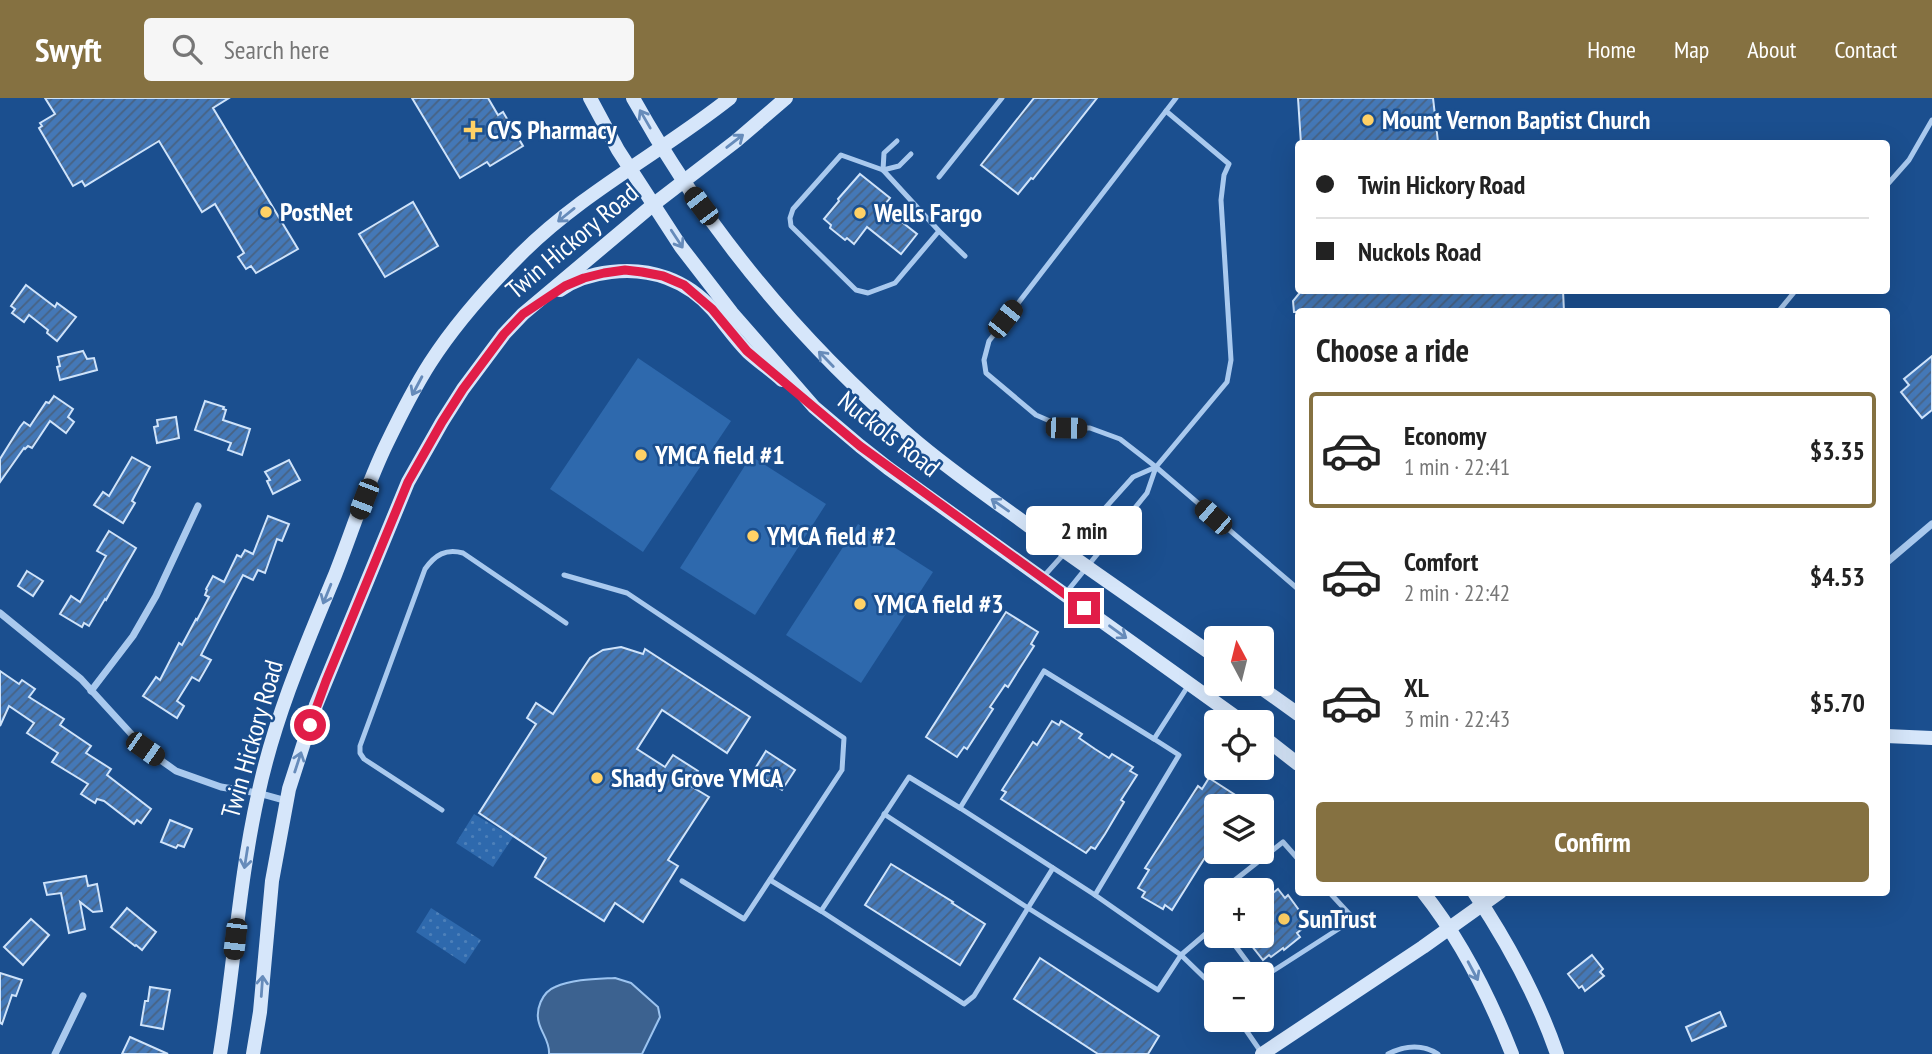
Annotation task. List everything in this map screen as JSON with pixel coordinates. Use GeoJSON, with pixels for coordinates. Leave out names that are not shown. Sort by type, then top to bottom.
{"type":"FeatureCollection","features":[{"type":"Feature","properties":{"kind":"main road","name":"Nuckols Road"},"geometry":{"type":"LineString","coordinates":[[590,98],[629,169],[681,247],[733,313],[814,407],[879,461],[1226,710]]}},
{"type":"Feature","properties":{"kind":"main road","name":"Nuckols Road"},"geometry":{"type":"LineString","coordinates":[[633,98],[682,182],[766,293],[852,384],[912,438],[969,483],[1204,649]]}},
{"type":"Feature","properties":{"kind":"main road","name":"Twin Hickory Road"},"geometry":{"type":"LineString","coordinates":[[220,1054],[246,857],[258,793],[284,703],[386,445],[428,365],[466,315],[521,254],[572,210],[730,98]]}},
{"type":"Feature","properties":{"kind":"main road","name":"Twin Hickory Road"},"geometry":{"type":"LineString","coordinates":[[253,1054],[260,1012],[272,881],[287,801],[316,705],[408,482],[463,389],[504,334],[523,314],[786,98]]}},
{"type":"Feature","properties":{"kind":"main road"},"geometry":{"type":"LineString","coordinates":[[523,314],[565,286],[584,278],[625,270],[663,276],[684,285],[699,297],[747,351],[814,407]]}},
{"type":"Feature","properties":{"kind":"main road"},"geometry":{"type":"LineString","coordinates":[[1273,696],[1295,712]]}},
{"type":"Feature","properties":{"kind":"main road"},"geometry":{"type":"LineString","coordinates":[[1890,736],[1932,738]]}},
{"type":"Feature","properties":{"kind":"main road"},"geometry":{"type":"LineString","coordinates":[[1274,745],[1295,762]]}},
{"type":"Feature","properties":{"kind":"main road"},"geometry":{"type":"LineString","coordinates":[[1426,896],[1449,929],[1489,1001],[1512,1054]]}},
{"type":"Feature","properties":{"kind":"main road"},"geometry":{"type":"LineString","coordinates":[[1477,896],[1521,969],[1557,1054]]}},
{"type":"Feature","properties":{"kind":"main road"},"geometry":{"type":"LineString","coordinates":[[1262,1054],[1495,896]]}},
{"type":"Feature","properties":{"kind":"street"},"geometry":{"type":"LineString","coordinates":[[91,691],[133,636],[156,596],[198,506]]}},
{"type":"Feature","properties":{"kind":"street"},"geometry":{"type":"LineString","coordinates":[[1890,560],[1932,524]]}},
{"type":"Feature","properties":{"kind":"street"},"geometry":{"type":"LineString","coordinates":[[0,613],[58,659],[145,749],[176,771],[221,787],[287,801]]}},
{"type":"Feature","properties":{"kind":"street"},"geometry":{"type":"LineString","coordinates":[[55,1054],[83,996]]}},
{"type":"Feature","properties":{"kind":"lane"},"geometry":{"type":"LineString","coordinates":[[939,177],[1002,98]]}},
{"type":"Feature","properties":{"kind":"lane"},"geometry":{"type":"LineString","coordinates":[[1176,98],[989,341],[984,360],[986,373],[1036,415],[1066,428],[1090,428],[1120,439],[1295,586]]}},
{"type":"Feature","properties":{"kind":"lane"},"geometry":{"type":"LineString","coordinates":[[1065,594],[1147,493],[1156,467],[1227,382],[1231,360],[1220,200],[1224,175],[1229,164],[1166,111]]}},
{"type":"Feature","properties":{"kind":"lane"},"geometry":{"type":"LineString","coordinates":[[1890,181],[1909,160],[1932,120]]}},
{"type":"Feature","properties":{"kind":"lane"},"geometry":{"type":"LineString","coordinates":[[883,170],[884,153],[897,141]]}},
{"type":"Feature","properties":{"kind":"lane"},"geometry":{"type":"LineString","coordinates":[[883,170],[899,166],[911,154]]}},
{"type":"Feature","properties":{"kind":"lane"},"geometry":{"type":"LineString","coordinates":[[939,231],[895,283],[868,293],[856,290],[791,226],[790,218],[793,209],[841,155],[883,170],[965,256]]}},
{"type":"Feature","properties":{"kind":"lane"},"geometry":{"type":"LineString","coordinates":[[1781,308],[1793,294]]}},
{"type":"Feature","properties":{"kind":"lane"},"geometry":{"type":"LineString","coordinates":[[1042,578],[1133,477],[1156,467]]}},
{"type":"Feature","properties":{"kind":"lane"},"geometry":{"type":"LineString","coordinates":[[442,810],[364,759],[360,753],[360,746],[425,569],[438,555],[454,550],[565,623]]}},
{"type":"Feature","properties":{"kind":"lane"},"geometry":{"type":"LineString","coordinates":[[564,575],[627,593],[844,738],[842,770],[744,919],[682,881]]}},
{"type":"Feature","properties":{"kind":"lane"},"geometry":{"type":"LineString","coordinates":[[960,808],[1045,671],[1179,755],[1095,895]]}},
{"type":"Feature","properties":{"kind":"lane"},"geometry":{"type":"LineString","coordinates":[[1154,739],[1190,683]]}},
{"type":"Feature","properties":{"kind":"lane"},"geometry":{"type":"LineString","coordinates":[[821,911],[909,777],[1095,895],[1181,955],[1204,977]]}},
{"type":"Feature","properties":{"kind":"lane"},"geometry":{"type":"LineString","coordinates":[[884,814],[1158,990],[1181,955],[1204,935]]}},
{"type":"Feature","properties":{"kind":"lane"},"geometry":{"type":"LineString","coordinates":[[1237,878],[1283,842],[1295,856]]}},
{"type":"Feature","properties":{"kind":"lane"},"geometry":{"type":"LineString","coordinates":[[770,880],[964,1004],[974,996],[1053,868]]}},
{"type":"Feature","properties":{"kind":"lane"},"geometry":{"type":"LineString","coordinates":[[1274,970],[1354,919],[1333,896]]}},
{"type":"Feature","properties":{"kind":"lane"},"geometry":{"type":"LineString","coordinates":[[1247,1032],[1262,1054]]}},
{"type":"Feature","properties":{"kind":"lane"},"geometry":{"type":"LineString","coordinates":[[1388,1054],[1402,1047],[1420,1047],[1438,1054]]}},
{"type":"Feature","properties":{"kind":"shaded area","name":"YMCA field #1"},"geometry":{"type":"Polygon","coordinates":[[[638,358],[731,421],[643,552],[550,489],[638,358]]]}},
{"type":"Feature","properties":{"kind":"shaded area","name":"YMCA field #2"},"geometry":{"type":"Polygon","coordinates":[[[751,456],[826,504],[755,615],[680,568],[751,456]]]}},
{"type":"Feature","properties":{"kind":"shaded area","name":"YMCA field #3"},"geometry":{"type":"Polygon","coordinates":[[[858,524],[933,572],[861,683],[786,635],[858,524]]]}},
{"type":"Feature","properties":{"kind":"shaded area"},"geometry":{"type":"Polygon","coordinates":[[[474,814],[513,837],[493,867],[456,843],[474,814]]]}},
{"type":"Feature","properties":{"kind":"shaded area"},"geometry":{"type":"Polygon","coordinates":[[[431,908],[481,940],[465,964],[416,932],[431,908]]]}},
{"type":"Feature","properties":{"kind":"shaded area"},"geometry":{"type":"Polygon","coordinates":[[[615,978],[631,983],[658,1007],[660,1017],[642,1054],[549,1054],[538,1018],[546,993],[569,982],[615,978]]]}},
{"type":"Feature","properties":{"kind":"building"},"geometry":{"type":"Polygon","coordinates":[[[45,98],[229,98],[213,108],[298,249],[256,273],[251,266],[246,269],[238,257],[244,253],[215,204],[202,212],[159,141],[85,186],[82,181],[73,186],[39,128],[42,126],[40,123],[55,114],[45,98]]]}},
{"type":"Feature","properties":{"kind":"building","name":"CVS Pharmacy"},"geometry":{"type":"Polygon","coordinates":[[[412,98],[488,98],[498,115],[503,112],[523,146],[490,166],[487,162],[460,178],[412,98]]]}},
{"type":"Feature","properties":{"kind":"building"},"geometry":{"type":"Polygon","coordinates":[[[1034,98],[1097,98],[1018,194],[981,165],[1034,98]]]}},
{"type":"Feature","properties":{"kind":"building","name":"Mount Vernon Baptist Church"},"geometry":{"type":"Polygon","coordinates":[[[1298,98],[1433,98],[1438,140],[1301,140],[1298,98]]]}},
{"type":"Feature","properties":{"kind":"building","name":"Wells Fargo"},"geometry":{"type":"Polygon","coordinates":[[[860,174],[890,198],[883,207],[917,234],[901,254],[867,227],[854,244],[830,228],[831,225],[824,219],[860,174]]]}},
{"type":"Feature","properties":{"kind":"building"},"geometry":{"type":"Polygon","coordinates":[[[413,202],[438,246],[385,277],[359,234],[413,202]]]}},
{"type":"Feature","properties":{"kind":"building"},"geometry":{"type":"Polygon","coordinates":[[[26,285],[55,307],[57,303],[76,317],[57,341],[29,315],[24,322],[12,313],[15,309],[11,306],[26,285]]]}},
{"type":"Feature","properties":{"kind":"building"},"geometry":{"type":"Polygon","coordinates":[[[1299,294],[1563,294],[1564,308],[1295,308],[1294,312],[1293,301],[1299,294]]]}},
{"type":"Feature","properties":{"kind":"building"},"geometry":{"type":"Polygon","coordinates":[[[83,351],[87,359],[94,358],[97,370],[60,380],[58,357],[83,351]]]}},
{"type":"Feature","properties":{"kind":"building"},"geometry":{"type":"Polygon","coordinates":[[[1932,356],[1932,410],[1922,418],[1901,392],[1909,385],[1904,379],[1932,356]]]}},
{"type":"Feature","properties":{"kind":"building"},"geometry":{"type":"Polygon","coordinates":[[[54,396],[73,409],[68,417],[74,422],[66,433],[50,421],[32,448],[24,448],[0,482],[0,459],[20,427],[24,422],[30,426],[46,402],[49,403],[54,396]]]}},
{"type":"Feature","properties":{"kind":"building"},"geometry":{"type":"Polygon","coordinates":[[[205,401],[224,407],[226,410],[223,420],[250,429],[242,455],[228,450],[231,443],[195,430],[205,401]]]}},
{"type":"Feature","properties":{"kind":"building"},"geometry":{"type":"Polygon","coordinates":[[[176,417],[179,438],[157,443],[154,427],[158,426],[157,420],[176,417]]]}},
{"type":"Feature","properties":{"kind":"building"},"geometry":{"type":"Polygon","coordinates":[[[132,457],[150,467],[132,501],[135,503],[123,523],[94,505],[103,492],[109,496],[132,457]]]}},
{"type":"Feature","properties":{"kind":"building"},"geometry":{"type":"Polygon","coordinates":[[[289,460],[300,480],[273,494],[265,472],[289,460]]]}},
{"type":"Feature","properties":{"kind":"building"},"geometry":{"type":"Polygon","coordinates":[[[268,516],[289,524],[282,541],[277,539],[265,573],[258,570],[253,580],[243,575],[201,655],[211,660],[199,681],[192,677],[177,701],[184,706],[177,718],[143,696],[156,677],[160,680],[179,643],[182,645],[197,620],[209,597],[205,595],[206,589],[213,576],[224,582],[237,555],[241,557],[245,550],[253,554],[268,516]]]}},
{"type":"Feature","properties":{"kind":"building"},"geometry":{"type":"Polygon","coordinates":[[[109,531],[136,548],[89,626],[84,623],[82,627],[60,614],[71,596],[80,602],[106,556],[97,551],[109,531]]]}},
{"type":"Feature","properties":{"kind":"building"},"geometry":{"type":"Polygon","coordinates":[[[27,571],[43,581],[33,596],[18,586],[27,571]]]}},
{"type":"Feature","properties":{"kind":"building"},"geometry":{"type":"Polygon","coordinates":[[[1006,612],[1038,632],[1031,644],[1034,646],[1008,687],[1005,685],[990,707],[993,709],[967,749],[964,747],[957,757],[926,737],[1006,612]]]}},
{"type":"Feature","properties":{"kind":"building","name":"Shady Grove YMCA"},"geometry":{"type":"Polygon","coordinates":[[[621,647],[643,654],[645,649],[750,717],[727,753],[662,710],[637,749],[665,767],[673,755],[698,771],[689,785],[709,797],[668,860],[678,866],[643,922],[615,903],[604,921],[535,877],[546,858],[479,813],[536,724],[527,718],[536,703],[553,714],[590,658],[603,650],[621,647]]]}},
{"type":"Feature","properties":{"kind":"building"},"geometry":{"type":"Polygon","coordinates":[[[0,671],[19,684],[22,680],[35,689],[29,697],[64,719],[60,725],[91,746],[86,753],[111,769],[107,775],[151,809],[141,823],[137,820],[134,824],[104,801],[97,799],[95,803],[81,794],[88,784],[52,762],[58,753],[27,733],[34,723],[9,706],[0,726],[0,671]]]}},
{"type":"Feature","properties":{"kind":"building"},"geometry":{"type":"Polygon","coordinates":[[[1052,721],[1059,725],[1061,721],[1082,734],[1079,738],[1109,758],[1112,754],[1133,767],[1130,771],[1137,775],[1121,800],[1124,802],[1105,834],[1095,849],[1091,847],[1086,853],[1001,799],[1006,792],[1002,790],[1033,742],[1037,745],[1052,721]]]}},
{"type":"Feature","properties":{"kind":"building"},"geometry":{"type":"Polygon","coordinates":[[[766,751],[795,770],[782,790],[753,772],[766,751]]]}},
{"type":"Feature","properties":{"kind":"building"},"geometry":{"type":"Polygon","coordinates":[[[1208,780],[1212,780],[1234,794],[1204,794],[1204,859],[1172,910],[1165,905],[1163,909],[1142,897],[1145,892],[1138,888],[1149,870],[1145,868],[1198,786],[1202,789],[1208,780]]]}},
{"type":"Feature","properties":{"kind":"building"},"geometry":{"type":"Polygon","coordinates":[[[170,820],[192,829],[184,847],[178,845],[176,848],[161,842],[170,820]]]}},
{"type":"Feature","properties":{"kind":"building"},"geometry":{"type":"Polygon","coordinates":[[[891,864],[985,924],[960,965],[865,905],[891,864]]]}},
{"type":"Feature","properties":{"kind":"building"},"geometry":{"type":"Polygon","coordinates":[[[86,876],[88,886],[97,884],[102,911],[93,912],[80,902],[85,929],[69,933],[61,893],[47,895],[44,883],[86,876]]]}},
{"type":"Feature","properties":{"kind":"building","name":"SunTrust"},"geometry":{"type":"Polygon","coordinates":[[[1278,889],[1285,898],[1288,895],[1299,910],[1308,911],[1307,925],[1297,933],[1300,937],[1284,950],[1283,948],[1263,960],[1254,948],[1274,948],[1274,892],[1278,889]]]}},
{"type":"Feature","properties":{"kind":"building"},"geometry":{"type":"Polygon","coordinates":[[[127,908],[156,932],[142,950],[111,927],[127,908]]]}},
{"type":"Feature","properties":{"kind":"building"},"geometry":{"type":"Polygon","coordinates":[[[31,919],[49,935],[23,965],[4,947],[31,919]]]}},
{"type":"Feature","properties":{"kind":"building"},"geometry":{"type":"Polygon","coordinates":[[[1592,955],[1603,969],[1600,972],[1604,976],[1585,991],[1582,986],[1579,988],[1568,974],[1592,955]]]}},
{"type":"Feature","properties":{"kind":"building"},"geometry":{"type":"Polygon","coordinates":[[[1040,958],[1159,1036],[1148,1054],[1098,1054],[1014,999],[1040,958]]]}},
{"type":"Feature","properties":{"kind":"building"},"geometry":{"type":"Polygon","coordinates":[[[0,973],[22,980],[16,996],[12,995],[2,1024],[0,1023],[0,973]]]}},
{"type":"Feature","properties":{"kind":"building"},"geometry":{"type":"Polygon","coordinates":[[[150,987],[170,990],[163,1029],[141,1025],[150,987]]]}},
{"type":"Feature","properties":{"kind":"building"},"geometry":{"type":"Polygon","coordinates":[[[1720,1012],[1726,1026],[1692,1041],[1686,1027],[1720,1012]]]}},
{"type":"Feature","properties":{"kind":"building"},"geometry":{"type":"Polygon","coordinates":[[[130,1037],[168,1054],[122,1054],[130,1037]]]}},
{"type":"Feature","properties":{"kind":"place","name":"Mount Vernon Baptist Church"},"geometry":{"type":"Point","coordinates":[1368,120]}},
{"type":"Feature","properties":{"kind":"place","name":"CVS Pharmacy"},"geometry":{"type":"Point","coordinates":[473,130]}},
{"type":"Feature","properties":{"kind":"place","name":"PostNet"},"geometry":{"type":"Point","coordinates":[266,212]}},
{"type":"Feature","properties":{"kind":"place","name":"Wells Fargo"},"geometry":{"type":"Point","coordinates":[860,213]}},
{"type":"Feature","properties":{"kind":"place","name":"YMCA field #1"},"geometry":{"type":"Point","coordinates":[641,455]}},
{"type":"Feature","properties":{"kind":"place","name":"YMCA field #2"},"geometry":{"type":"Point","coordinates":[753,536]}},
{"type":"Feature","properties":{"kind":"place","name":"YMCA field #3"},"geometry":{"type":"Point","coordinates":[860,604]}},
{"type":"Feature","properties":{"kind":"place","name":"Shady Grove YMCA"},"geometry":{"type":"Point","coordinates":[597,778]}},
{"type":"Feature","properties":{"kind":"place","name":"SunTrust"},"geometry":{"type":"Point","coordinates":[1284,919]}},
{"type":"Feature","properties":{"kind":"route"},"geometry":{"type":"LineString","coordinates":[[310,725],[408,482],[463,389],[504,334],[523,314],[565,286],[604,273],[625,270],[642,272],[663,276],[684,285],[712,309],[747,351],[860,446],[1084,608]]}}]}
